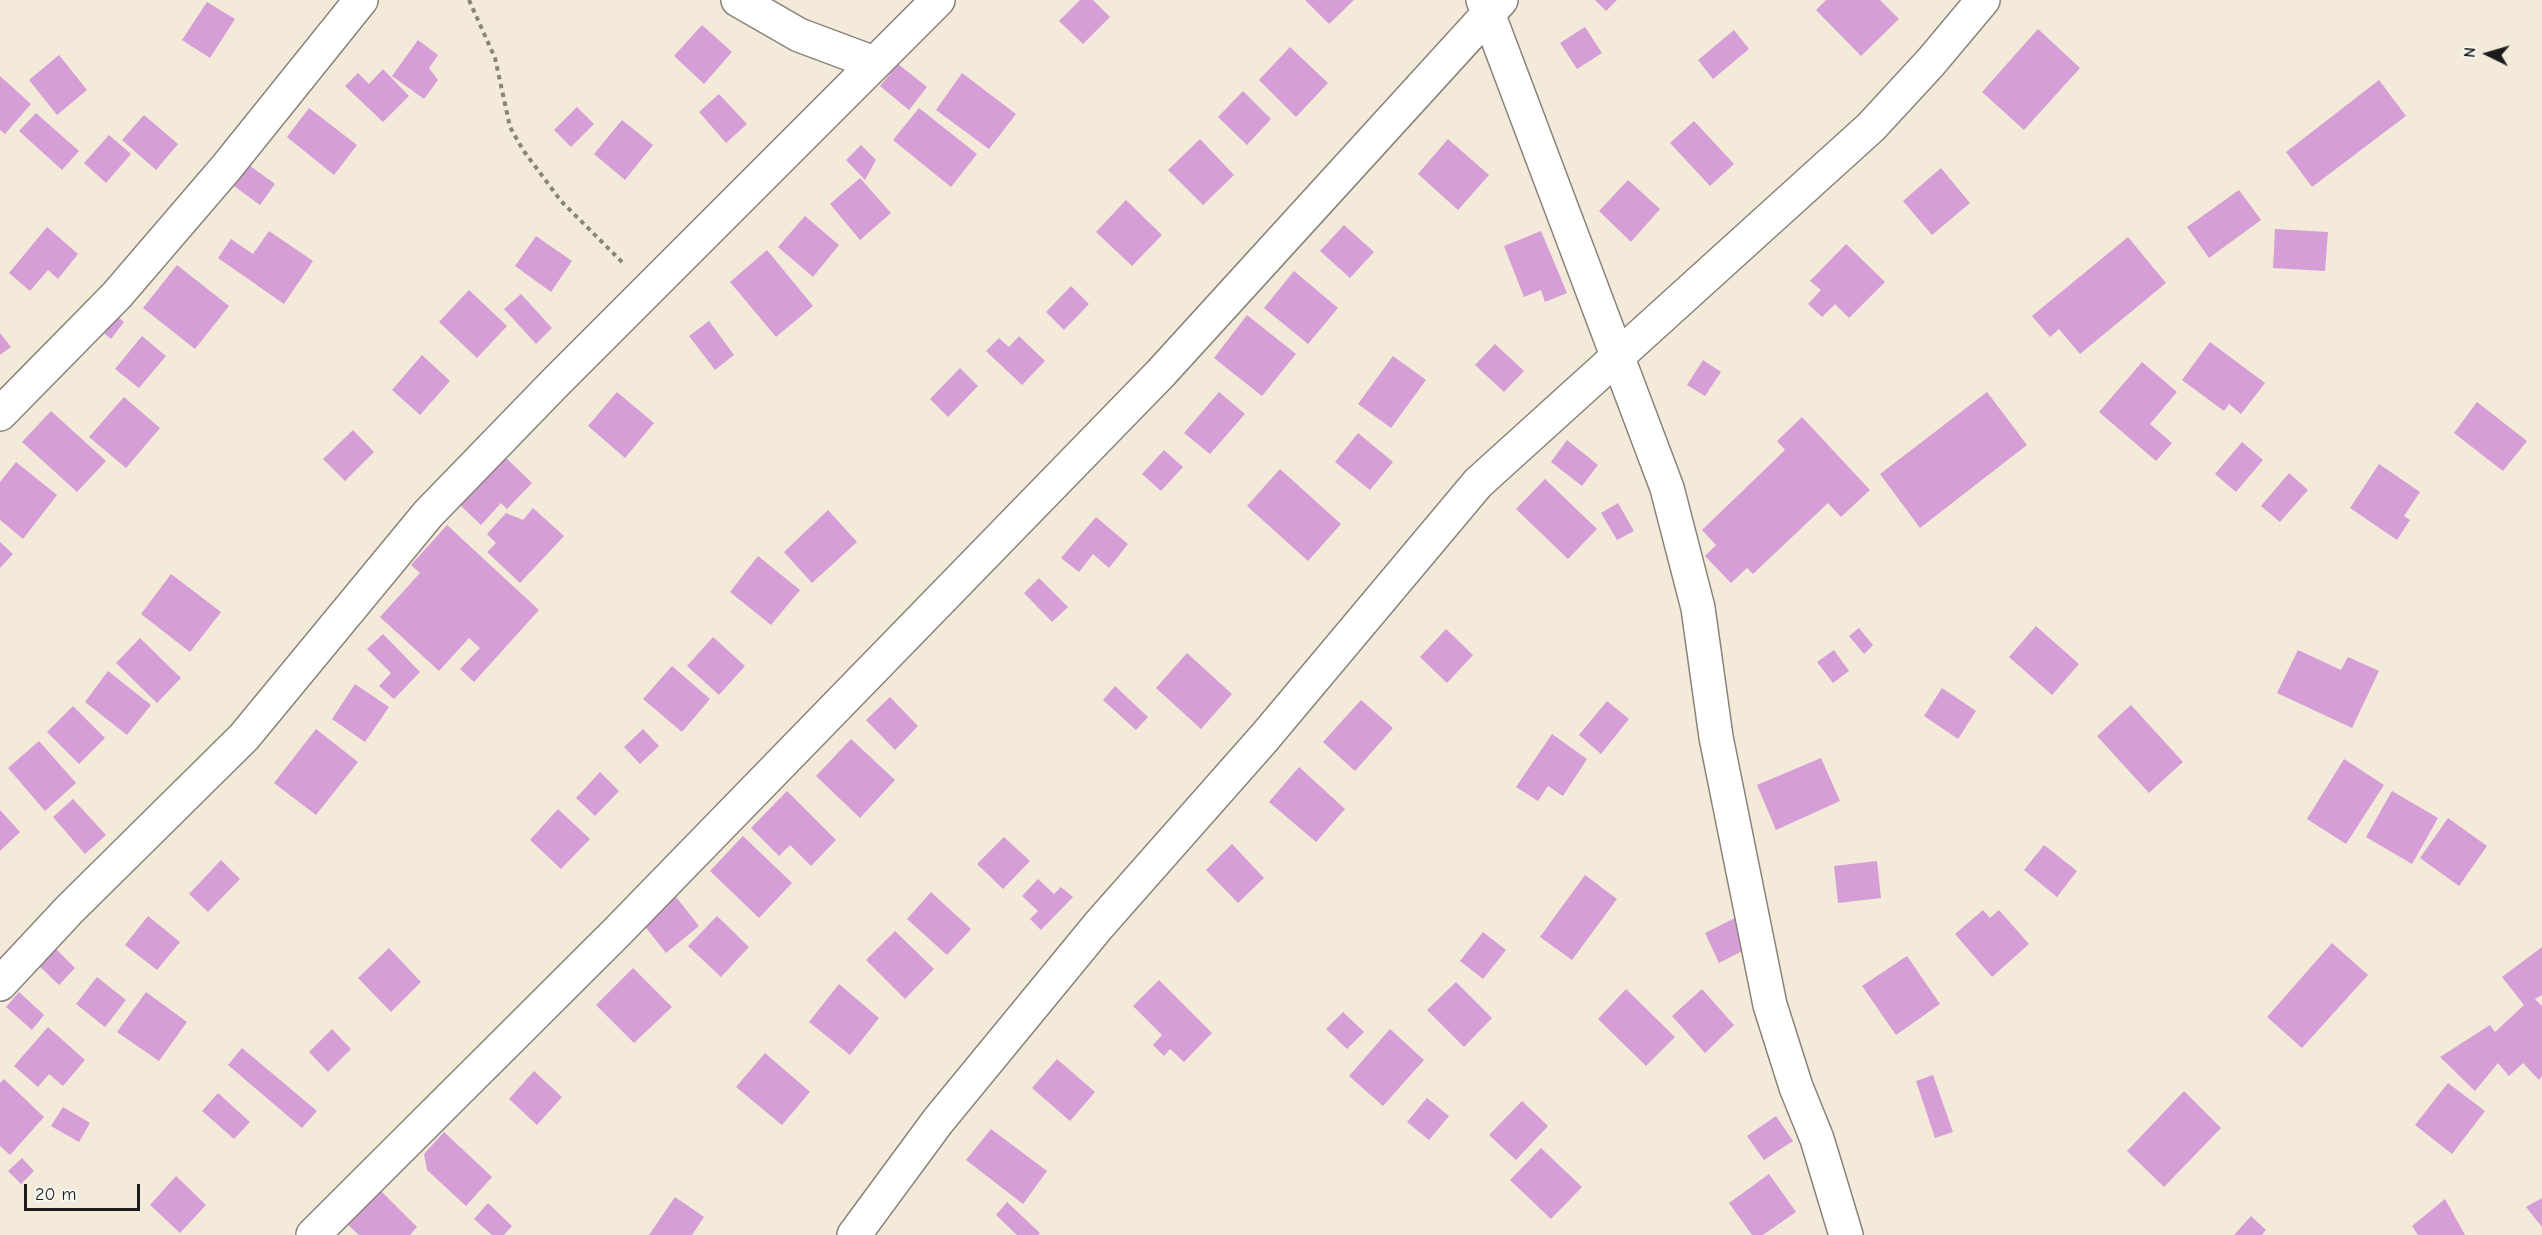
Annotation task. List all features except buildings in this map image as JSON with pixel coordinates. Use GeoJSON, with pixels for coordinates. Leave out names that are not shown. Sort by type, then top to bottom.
{"type":"FeatureCollection","features":[{"type":"Feature","properties":{"kind":"street"},"geometry":{"type":"LineString","coordinates":[[0,414],[117,295],[226,168],[361,0]]}},
{"type":"Feature","properties":{"kind":"street"},"geometry":{"type":"LineString","coordinates":[[738,0],[799,35],[874,63]]}},
{"type":"Feature","properties":{"kind":"street"},"geometry":{"type":"LineString","coordinates":[[0,984],[69,910],[244,737],[428,514],[874,63],[909,32],[938,0]]}},
{"type":"Feature","properties":{"kind":"street"},"geometry":{"type":"LineString","coordinates":[[854,1235],[938,1121],[1099,925],[1265,737],[1456,508],[1498,464],[1871,127],[1931,62],[1983,0]]}},
{"type":"Feature","properties":{"kind":"street"},"geometry":{"type":"LineString","coordinates":[[313,1235],[617,932],[1161,373],[1490,4],[1667,488],[1698,609],[1716,737],[1770,1005],[1796,1087],[1817,1139],[1846,1235]]}},
{"type":"Feature","properties":{"kind":"path"},"geometry":{"type":"LineString","coordinates":[[469,0],[495,58],[510,127],[523,150],[561,201],[650,289]]}}]}
